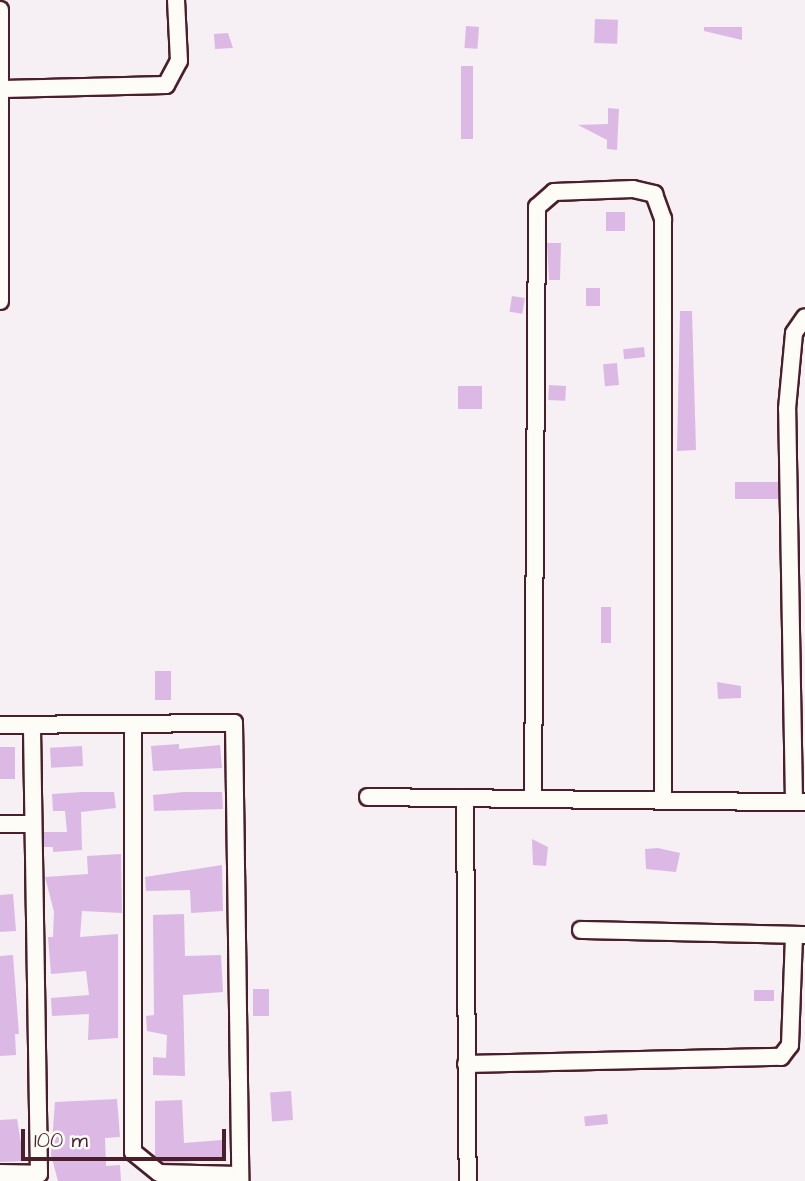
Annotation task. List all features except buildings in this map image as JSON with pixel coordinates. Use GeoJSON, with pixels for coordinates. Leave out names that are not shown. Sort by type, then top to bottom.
{"type":"FeatureCollection","features":[{"type":"Feature","properties":{"kind":"street"},"geometry":{"type":"LineString","coordinates":[[3,89],[166,85],[179,61],[176,0]]}},
{"type":"Feature","properties":{"kind":"street"},"geometry":{"type":"LineString","coordinates":[[0,10],[3,89],[0,301]]}},
{"type":"Feature","properties":{"kind":"street"},"geometry":{"type":"LineString","coordinates":[[533,799],[537,207],[543,196],[554,192],[634,189],[654,194],[663,219],[663,800]]}},
{"type":"Feature","properties":{"kind":"street"},"geometry":{"type":"LineString","coordinates":[[368,797],[799,802],[787,409],[794,333],[805,317]]}},
{"type":"Feature","properties":{"kind":"street"},"geometry":{"type":"LineString","coordinates":[[0,724],[234,723],[239,1178],[159,1173],[133,1152],[134,724]]}},
{"type":"Feature","properties":{"kind":"street"},"geometry":{"type":"LineString","coordinates":[[0,1173],[39,1174],[32,725]]}},
{"type":"Feature","properties":{"kind":"street"},"geometry":{"type":"LineString","coordinates":[[465,798],[468,1181]]}},
{"type":"Feature","properties":{"kind":"street"},"geometry":{"type":"LineString","coordinates":[[0,824],[32,824]]}},
{"type":"Feature","properties":{"kind":"street"},"geometry":{"type":"LineString","coordinates":[[466,1064],[781,1057],[790,1045],[799,935],[581,930]]}}]}
